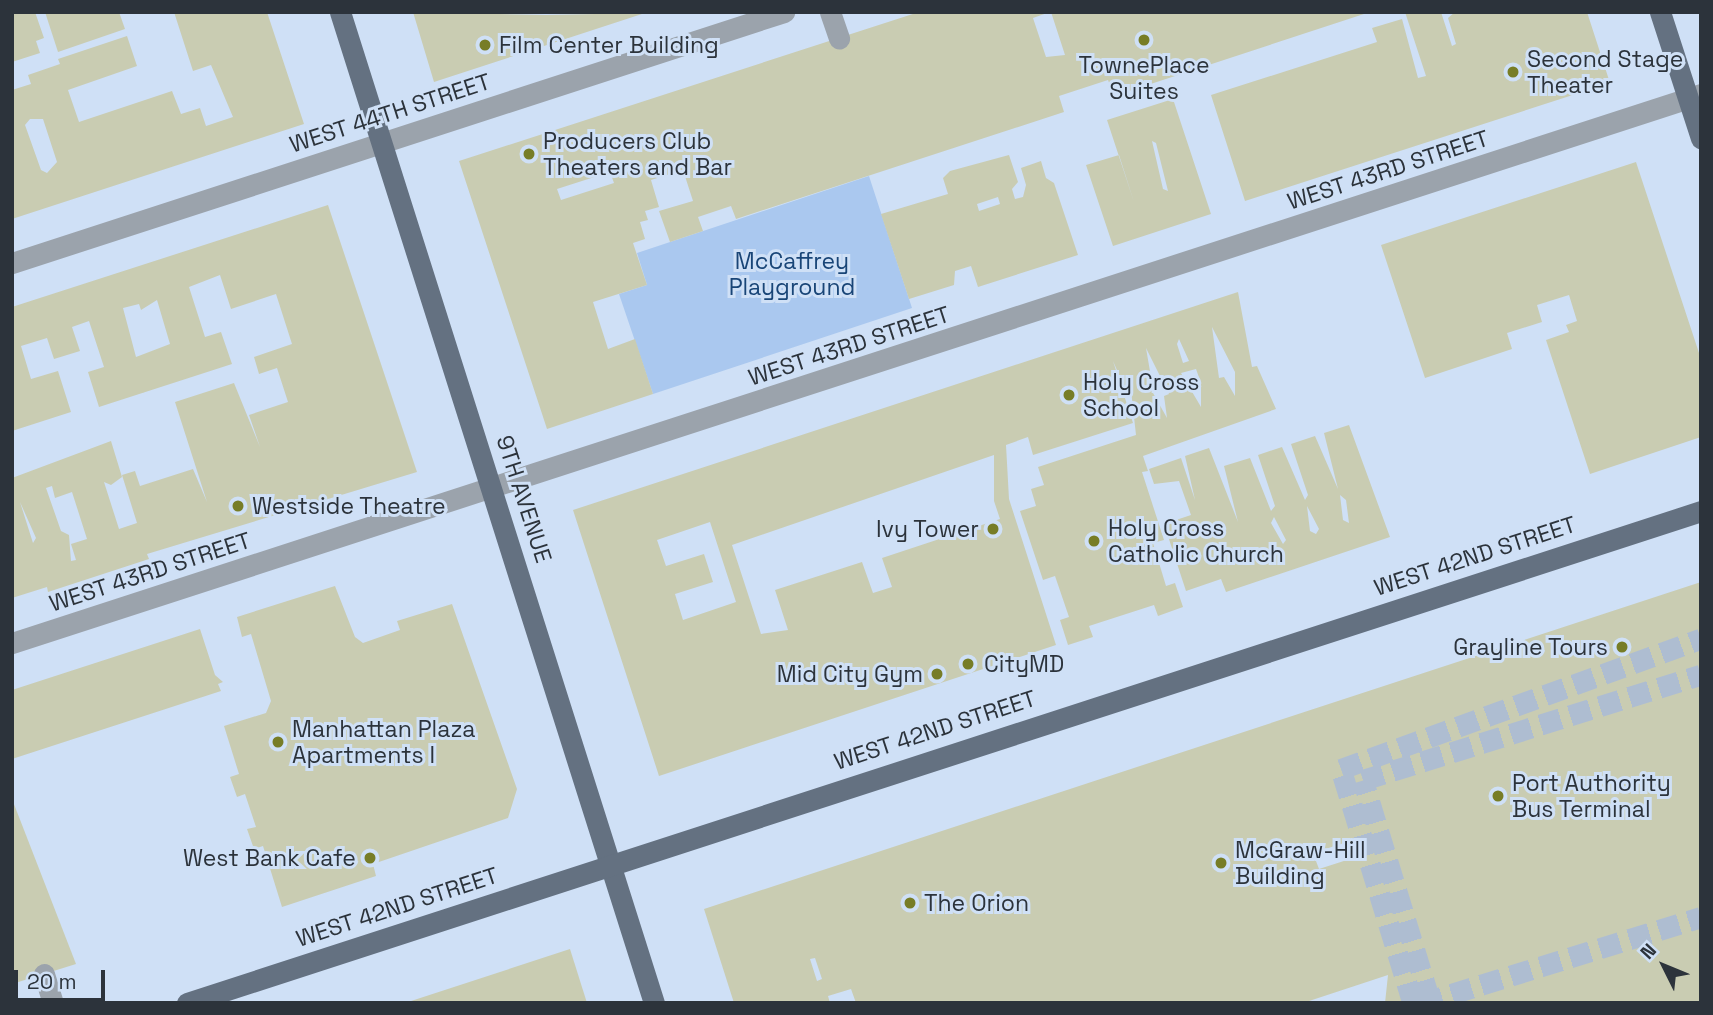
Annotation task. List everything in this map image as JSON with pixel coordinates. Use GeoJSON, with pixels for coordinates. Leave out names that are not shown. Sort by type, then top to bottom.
{"type":"FeatureCollection","features":[{"type":"Feature","properties":{"kind":"main road","name":"9TH AVENUE"},"geometry":{"type":"LineString","coordinates":[[340,12],[494,489],[654,1003]]}},
{"type":"Feature","properties":{"kind":"main road"},"geometry":{"type":"LineString","coordinates":[[1660,12],[1694,96],[1701,138]]}},
{"type":"Feature","properties":{"kind":"main road","name":"WEST 42ND STREET"},"geometry":{"type":"LineString","coordinates":[[187,1003],[1701,511]]}},
{"type":"Feature","properties":{"kind":"street","name":"WEST 44TH STREET"},"geometry":{"type":"LineString","coordinates":[[12,263],[784,12]]}},
{"type":"Feature","properties":{"kind":"street"},"geometry":{"type":"LineString","coordinates":[[830,12],[839,38]]}},
{"type":"Feature","properties":{"kind":"street","name":"WEST 43RD STREET"},"geometry":{"type":"LineString","coordinates":[[12,643],[494,489],[1694,96]]}},
{"type":"Feature","properties":{"kind":"street"},"geometry":{"type":"LineString","coordinates":[[44,974],[53,1003]]}},
{"type":"Feature","properties":{"kind":"green space","name":"McCaffrey Playground"},"geometry":{"type":"Polygon","coordinates":[[[869,176],[912,308],[653,394],[619,294],[647,285],[637,253],[869,176]]]}},
{"type":"Feature","properties":{"kind":"building"},"geometry":{"type":"Polygon","coordinates":[[[12,12],[35,12],[44,38],[36,41],[40,53],[12,62],[12,12]]]}},
{"type":"Feature","properties":{"kind":"building"},"geometry":{"type":"Polygon","coordinates":[[[45,12],[119,12],[125,29],[58,52],[45,12]]]}},
{"type":"Feature","properties":{"kind":"building"},"geometry":{"type":"Polygon","coordinates":[[[174,12],[267,12],[304,124],[12,219],[12,90],[31,84],[28,75],[60,64],[58,59],[127,36],[137,66],[68,90],[79,122],[172,91],[181,114],[200,108],[206,126],[233,117],[211,65],[193,71],[174,12]],[[30,119],[25,125],[41,170],[47,173],[57,162],[43,119],[30,119]]]}},
{"type":"Feature","properties":{"kind":"building","name":"Film Center Building"},"geometry":{"type":"Polygon","coordinates":[[[413,12],[546,15],[645,13],[434,82],[413,12]]]}},
{"type":"Feature","properties":{"kind":"building"},"geometry":{"type":"Polygon","coordinates":[[[919,12],[1050,12],[1033,18],[1046,57],[1065,55],[1051,12],[1367,13],[1114,96],[1108,80],[1059,96],[1064,112],[736,219],[731,206],[698,217],[703,231],[670,242],[659,211],[693,201],[683,170],[651,180],[659,207],[645,211],[648,220],[640,222],[645,239],[633,243],[647,285],[593,302],[608,349],[635,339],[653,394],[547,429],[459,161],[919,12]],[[610,172],[557,189],[561,200],[614,183],[610,172]]]}},
{"type":"Feature","properties":{"kind":"building"},"geometry":{"type":"Polygon","coordinates":[[[1405,12],[1441,12],[1452,46],[1456,44],[1448,18],[1455,12],[1587,12],[1610,83],[1245,201],[1211,95],[1377,42],[1372,28],[1402,19],[1418,78],[1426,76],[1405,12]]]}},
{"type":"Feature","properties":{"kind":"building"},"geometry":{"type":"Polygon","coordinates":[[[1173,99],[1211,214],[1113,246],[1086,165],[1119,155],[1107,120],[1173,99]],[[1152,141],[1163,189],[1168,191],[1156,143],[1152,141]]]}},
{"type":"Feature","properties":{"kind":"building"},"geometry":{"type":"Polygon","coordinates":[[[1009,155],[1018,182],[1012,189],[1015,199],[1023,197],[1026,185],[1021,168],[1041,161],[1046,178],[1054,183],[1078,255],[978,287],[971,266],[955,271],[954,285],[909,299],[881,214],[948,194],[943,178],[950,171],[1009,155]],[[998,197],[977,204],[979,211],[1000,204],[998,197]]]}},
{"type":"Feature","properties":{"kind":"building"},"geometry":{"type":"Polygon","coordinates":[[[1636,162],[1701,359],[1701,437],[1590,474],[1546,340],[1569,332],[1566,325],[1577,321],[1569,295],[1537,305],[1542,322],[1507,333],[1512,349],[1425,378],[1381,245],[1636,162]]]}},
{"type":"Feature","properties":{"kind":"building"},"geometry":{"type":"Polygon","coordinates":[[[328,205],[417,472],[147,554],[149,559],[48,592],[47,587],[12,598],[12,478],[111,441],[122,477],[111,485],[104,482],[119,529],[137,523],[122,475],[135,471],[140,486],[193,469],[207,502],[175,402],[234,383],[260,447],[249,415],[288,402],[277,368],[259,374],[254,357],[292,344],[276,294],[231,309],[220,275],[189,287],[205,337],[221,332],[232,364],[99,407],[88,372],[104,367],[89,321],[72,327],[80,351],[54,359],[47,338],[21,346],[31,379],[58,371],[71,412],[12,431],[12,307],[328,205]],[[157,300],[141,310],[139,304],[123,308],[136,357],[170,344],[157,300]],[[52,486],[46,488],[61,531],[69,535],[71,561],[76,560],[71,544],[87,539],[72,492],[55,498],[52,486]],[[20,502],[33,543],[36,538],[20,502]]]}},
{"type":"Feature","properties":{"kind":"building"},"geometry":{"type":"Polygon","coordinates":[[[1238,292],[1252,367],[1257,366],[1276,409],[1143,456],[1148,471],[1142,472],[1164,540],[1153,543],[1166,586],[1175,583],[1183,607],[1158,616],[1154,605],[1089,626],[1093,637],[1068,645],[1060,620],[1069,617],[1055,576],[1043,580],[1020,511],[1036,506],[1031,489],[1044,485],[1038,467],[1136,435],[1131,390],[1126,391],[1113,361],[1133,423],[1033,455],[1028,437],[1006,445],[1009,499],[1056,645],[659,776],[573,510],[1238,292]],[[1212,327],[1219,378],[1224,377],[1235,396],[1235,372],[1212,327]],[[1179,339],[1177,344],[1183,363],[1189,361],[1179,339]],[[1146,348],[1152,383],[1148,384],[1167,418],[1164,396],[1169,394],[1146,348]],[[1196,369],[1181,373],[1201,407],[1201,383],[1196,369]],[[994,455],[732,545],[761,634],[788,630],[775,590],[862,562],[873,593],[892,587],[882,558],[1000,519],[994,501],[994,455]],[[710,522],[657,540],[666,566],[704,554],[713,582],[675,594],[683,620],[736,602],[710,522]]]}},
{"type":"Feature","properties":{"kind":"building"},"geometry":{"type":"Polygon","coordinates":[[[1349,425],[1390,537],[1226,592],[1221,579],[1186,591],[1164,524],[1191,515],[1179,481],[1154,484],[1149,469],[1181,458],[1195,500],[1185,456],[1209,448],[1238,522],[1224,466],[1250,458],[1271,511],[1275,506],[1258,455],[1282,447],[1305,500],[1308,495],[1291,444],[1315,436],[1338,489],[1324,433],[1349,425]],[[1340,495],[1343,520],[1349,523],[1346,500],[1340,495]],[[1307,506],[1310,531],[1316,534],[1319,529],[1307,506]],[[1274,517],[1271,523],[1283,544],[1286,540],[1274,517]]]}},
{"type":"Feature","properties":{"kind":"building"},"geometry":{"type":"Polygon","coordinates":[[[1701,582],[1701,1003],[1385,1003],[1388,975],[1303,1003],[856,1003],[851,989],[828,996],[830,1003],[734,1003],[704,909],[1701,582]],[[1344,843],[1313,853],[1319,869],[1350,859],[1344,843]],[[815,958],[810,959],[817,981],[822,979],[815,958]]]}},
{"type":"Feature","properties":{"kind":"building","name":"Manhattan Plaza Apartments I"},"geometry":{"type":"Polygon","coordinates":[[[335,586],[355,637],[363,643],[400,630],[397,621],[452,604],[517,789],[508,818],[373,864],[376,876],[282,907],[263,846],[254,849],[247,829],[256,827],[245,794],[237,797],[230,777],[239,774],[224,726],[266,713],[271,701],[251,634],[242,637],[237,617],[335,586]]]}},
{"type":"Feature","properties":{"kind":"building"},"geometry":{"type":"Polygon","coordinates":[[[200,629],[215,675],[223,682],[218,684],[221,691],[12,759],[12,690],[200,629]]]}},
{"type":"Feature","properties":{"kind":"building"},"geometry":{"type":"Polygon","coordinates":[[[12,799],[76,964],[12,984],[12,799]]]}},
{"type":"Feature","properties":{"kind":"building"},"geometry":{"type":"Polygon","coordinates":[[[570,949],[587,1003],[408,1003],[408,1002],[570,949]]]}},
{"type":"Feature","properties":{"kind":"tunnel"},"geometry":{"type":"LineString","coordinates":[[1413,1003],[1341,769],[1701,639]]}},
{"type":"Feature","properties":{"kind":"tunnel"},"geometry":{"type":"LineString","coordinates":[[1430,1000],[1363,780],[1701,675]]}},
{"type":"Feature","properties":{"kind":"tunnel"},"geometry":{"type":"LineString","coordinates":[[1422,1003],[1701,917]]}},
{"type":"Feature","properties":{"kind":"place","name":"TownePlace Suites"},"geometry":{"type":"Point","coordinates":[1144,40]}},
{"type":"Feature","properties":{"kind":"place","name":"Film Center Building"},"geometry":{"type":"Point","coordinates":[485,45]}},
{"type":"Feature","properties":{"kind":"place","name":"Second Stage Theater"},"geometry":{"type":"Point","coordinates":[1513,72]}},
{"type":"Feature","properties":{"kind":"place","name":"Producers Club Theaters and Bar"},"geometry":{"type":"Point","coordinates":[529,154]}},
{"type":"Feature","properties":{"kind":"place","name":"Holy Cross School"},"geometry":{"type":"Point","coordinates":[1069,395]}},
{"type":"Feature","properties":{"kind":"place","name":"Westside Theatre"},"geometry":{"type":"Point","coordinates":[238,506]}},
{"type":"Feature","properties":{"kind":"place","name":"Ivy Tower"},"geometry":{"type":"Point","coordinates":[993,529]}},
{"type":"Feature","properties":{"kind":"place","name":"Holy Cross Catholic Church"},"geometry":{"type":"Point","coordinates":[1094,541]}},
{"type":"Feature","properties":{"kind":"place","name":"Grayline Tours"},"geometry":{"type":"Point","coordinates":[1622,647]}},
{"type":"Feature","properties":{"kind":"place","name":"CityMD"},"geometry":{"type":"Point","coordinates":[968,664]}},
{"type":"Feature","properties":{"kind":"place","name":"Mid City Gym"},"geometry":{"type":"Point","coordinates":[937,674]}},
{"type":"Feature","properties":{"kind":"place","name":"Manhattan Plaza Apartments I"},"geometry":{"type":"Point","coordinates":[278,742]}},
{"type":"Feature","properties":{"kind":"place","name":"Port Authority Bus Terminal"},"geometry":{"type":"Point","coordinates":[1498,796]}},
{"type":"Feature","properties":{"kind":"place","name":"West Bank Cafe"},"geometry":{"type":"Point","coordinates":[370,858]}},
{"type":"Feature","properties":{"kind":"place","name":"McGraw-Hill Building"},"geometry":{"type":"Point","coordinates":[1221,863]}},
{"type":"Feature","properties":{"kind":"place","name":"The Orion"},"geometry":{"type":"Point","coordinates":[910,903]}}]}
